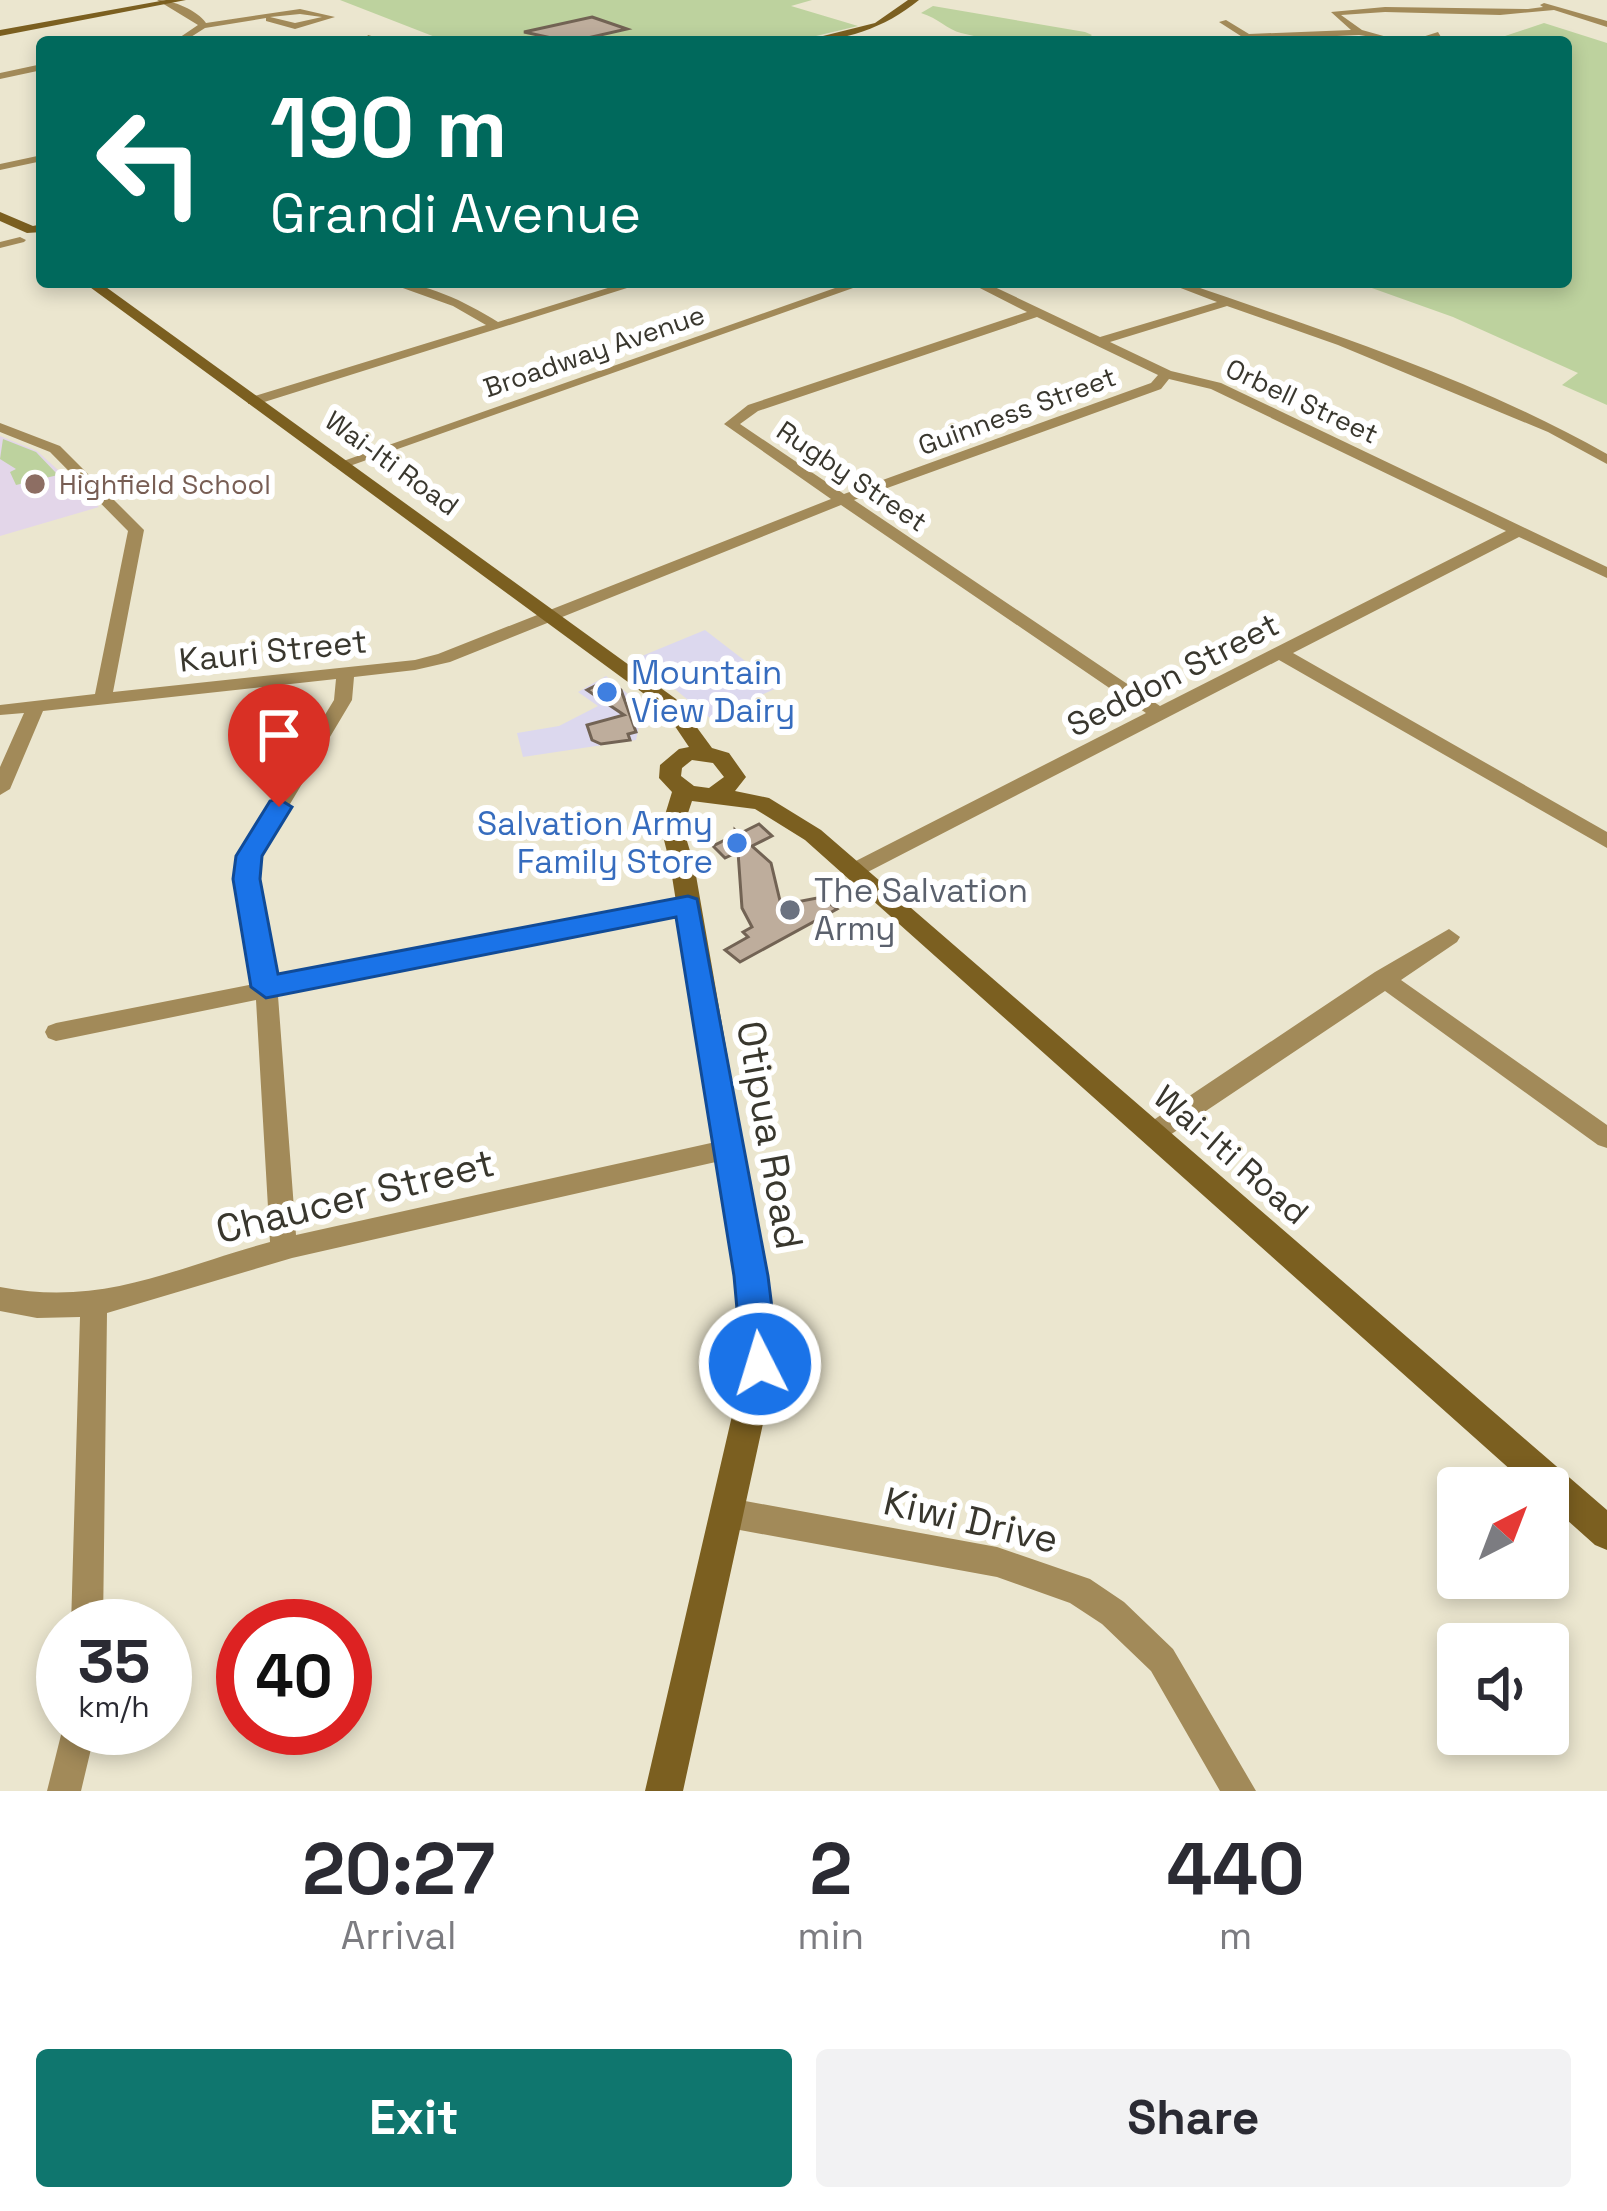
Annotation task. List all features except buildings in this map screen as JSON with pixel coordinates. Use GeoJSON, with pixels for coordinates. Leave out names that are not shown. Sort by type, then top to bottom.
{"type":"FeatureCollection","features":[{"type":"Feature","properties":{"kind":"street"},"geometry":{"type":"LineString","coordinates":[[0,33],[181,0]]}},
{"type":"Feature","properties":{"kind":"street"},"geometry":{"type":"LineString","coordinates":[[829,36],[883,23],[914,0]]}},
{"type":"Feature","properties":{"kind":"street"},"geometry":{"type":"LineString","coordinates":[[1527,0],[1607,23]]}},
{"type":"Feature","properties":{"kind":"street"},"geometry":{"type":"LineString","coordinates":[[164,1],[203,26]]}},
{"type":"Feature","properties":{"kind":"street"},"geometry":{"type":"LineString","coordinates":[[854,36],[894,26],[928,1]]}},
{"type":"Feature","properties":{"kind":"street"},"geometry":{"type":"LineString","coordinates":[[1359,32],[1334,14],[1385,1],[1500,13],[1554,8]]}},
{"type":"Feature","properties":{"kind":"street"},"geometry":{"type":"LineString","coordinates":[[187,36],[203,26],[269,19],[301,8],[332,17],[295,26],[269,19]]}},
{"type":"Feature","properties":{"kind":"street"},"geometry":{"type":"LineString","coordinates":[[1223,22],[1241,36]]}},
{"type":"Feature","properties":{"kind":"street"},"geometry":{"type":"LineString","coordinates":[[1302,36],[1359,32],[1376,36]]}},
{"type":"Feature","properties":{"kind":"street"},"geometry":{"type":"LineString","coordinates":[[1432,36],[1438,34]]}},
{"type":"Feature","properties":{"kind":"street"},"geometry":{"type":"LineString","coordinates":[[0,76],[36,69]]}},
{"type":"Feature","properties":{"kind":"street"},"geometry":{"type":"LineString","coordinates":[[0,167],[36,159]]}},
{"type":"Feature","properties":{"kind":"street"},"geometry":{"type":"LineString","coordinates":[[3,218],[27,237]]}},
{"type":"Feature","properties":{"kind":"street","name":"Wai-Iti Road"},"geometry":{"type":"LineString","coordinates":[[99,288],[669,703],[704,753]]}},
{"type":"Feature","properties":{"kind":"street"},"geometry":{"type":"LineString","coordinates":[[411,288],[457,303],[494,324]]}},
{"type":"Feature","properties":{"kind":"street"},"geometry":{"type":"LineString","coordinates":[[253,401],[619,288]]}},
{"type":"Feature","properties":{"kind":"street","name":"Broadway Avenue"},"geometry":{"type":"LineString","coordinates":[[339,465],[847,288]]}},
{"type":"Feature","properties":{"kind":"street","name":"Orbell Street"},"geometry":{"type":"LineString","coordinates":[[987,288],[1166,374],[1216,386],[1607,573]]}},
{"type":"Feature","properties":{"kind":"street"},"geometry":{"type":"LineString","coordinates":[[1186,288],[1343,342],[1552,429],[1607,460]]}},
{"type":"Feature","properties":{"kind":"street"},"geometry":{"type":"LineString","coordinates":[[1101,341],[1207,306],[1228,305]]}},
{"type":"Feature","properties":{"kind":"street","name":"Rugby Street"},"geometry":{"type":"LineString","coordinates":[[1040,312],[753,408],[731,424],[1161,715]]}},
{"type":"Feature","properties":{"kind":"street","name":"Guinness Street"},"geometry":{"type":"LineString","coordinates":[[544,615],[1156,386],[1166,374]]}},
{"type":"Feature","properties":{"kind":"street"},"geometry":{"type":"LineString","coordinates":[[0,427],[55,449],[136,530],[103,699]]}},
{"type":"Feature","properties":{"kind":"street","name":"Seddon Street"},"geometry":{"type":"LineString","coordinates":[[853,871],[1518,531]]}},
{"type":"Feature","properties":{"kind":"street","name":"Kauri Street"},"geometry":{"type":"LineString","coordinates":[[0,710],[345,674],[444,658],[544,615]]}},
{"type":"Feature","properties":{"kind":"street"},"geometry":{"type":"LineString","coordinates":[[1281,654],[1607,841]]}},
{"type":"Feature","properties":{"kind":"street"},"geometry":{"type":"LineString","coordinates":[[284,1249],[266,987],[247,879],[249,856],[343,700],[345,674]]}},
{"type":"Feature","properties":{"kind":"street"},"geometry":{"type":"LineString","coordinates":[[656,697],[675,737],[678,758],[669,772],[682,792],[714,795]]}},
{"type":"Feature","properties":{"kind":"street"},"geometry":{"type":"LineString","coordinates":[[0,789],[36,706]]}},
{"type":"Feature","properties":{"kind":"street"},"geometry":{"type":"LineString","coordinates":[[678,758],[704,753],[722,758],[735,777],[693,812],[678,844]]}},
{"type":"Feature","properties":{"kind":"street","name":"Wai-Iti Road"},"geometry":{"type":"LineString","coordinates":[[735,777],[794,813],[853,871],[1607,1533]]}},
{"type":"Feature","properties":{"kind":"street","name":"Otipua Road"},"geometry":{"type":"LineString","coordinates":[[664,1791],[760,1364],[729,1149],[672,828],[682,792]]}},
{"type":"Feature","properties":{"kind":"street","name":"Wai-Iti Road"},"geometry":{"type":"LineString","coordinates":[[714,795],[761,803],[808,830]]}},
{"type":"Feature","properties":{"kind":"street"},"geometry":{"type":"LineString","coordinates":[[56,1032],[688,905]]}},
{"type":"Feature","properties":{"kind":"street"},"geometry":{"type":"LineString","coordinates":[[1152,1134],[1449,937]]}},
{"type":"Feature","properties":{"kind":"street"},"geometry":{"type":"LineString","coordinates":[[1383,978],[1607,1138]]}},
{"type":"Feature","properties":{"kind":"street","name":"Chaucer Street"},"geometry":{"type":"LineString","coordinates":[[0,1299],[38,1306],[94,1306],[284,1249],[729,1149]]}},
{"type":"Feature","properties":{"kind":"street"},"geometry":{"type":"LineString","coordinates":[[88,1599],[94,1306]]}},
{"type":"Feature","properties":{"kind":"street","name":"Kiwi Drive"},"geometry":{"type":"LineString","coordinates":[[729,1513],[997,1562],[1078,1590],[1113,1613],[1162,1660],[1239,1791]]}},
{"type":"Feature","properties":{"kind":"street"},"geometry":{"type":"LineString","coordinates":[[64,1791],[73,1755]]}},
{"type":"Feature","properties":{"kind":"shaded area","name":"Highfield School"},"geometry":{"type":"Polygon","coordinates":[[[0,436],[37,451],[99,507],[0,536],[0,436]]]}},
{"type":"Feature","properties":{"kind":"shaded area"},"geometry":{"type":"Polygon","coordinates":[[[705,630],[779,687],[710,718],[637,658],[705,630]]]}},
{"type":"Feature","properties":{"kind":"shaded area"},"geometry":{"type":"Polygon","coordinates":[[[606,676],[633,698],[641,717],[636,740],[523,757],[517,733],[559,726],[598,706],[578,692],[606,676]]]}},
{"type":"Feature","properties":{"kind":"green space"},"geometry":{"type":"Polygon","coordinates":[[[340,0],[812,0],[791,6],[858,26],[816,36],[433,36],[340,0]]]}},
{"type":"Feature","properties":{"kind":"green space"},"geometry":{"type":"Polygon","coordinates":[[[933,6],[1092,35],[977,36],[921,13],[933,6]]]}},
{"type":"Feature","properties":{"kind":"green space"},"geometry":{"type":"Polygon","coordinates":[[[1544,23],[1607,43],[1607,405],[1562,385],[1578,373],[1453,317],[1372,288],[1572,288],[1572,36],[1505,36],[1544,23]]]}},
{"type":"Feature","properties":{"kind":"green space"},"geometry":{"type":"Polygon","coordinates":[[[3,439],[36,452],[58,475],[16,485],[10,472],[16,469],[0,459],[3,439]]]}},
{"type":"Feature","properties":{"kind":"place","name":"Highfield School"},"geometry":{"type":"Point","coordinates":[35,484]}},
{"type":"Feature","properties":{"kind":"place","name":"Mountain View Dairy"},"geometry":{"type":"Point","coordinates":[607,692]}},
{"type":"Feature","properties":{"kind":"place","name":"Salvation Army Family Store"},"geometry":{"type":"Point","coordinates":[737,843]}},
{"type":"Feature","properties":{"kind":"place","name":"The Salvation Army"},"geometry":{"type":"Point","coordinates":[790,910]}},
{"type":"Feature","properties":{"kind":"route"},"geometry":{"type":"LineString","coordinates":[[279,807],[249,856],[247,879],[266,987],[688,905],[760,1333],[760,1364]]}}]}
